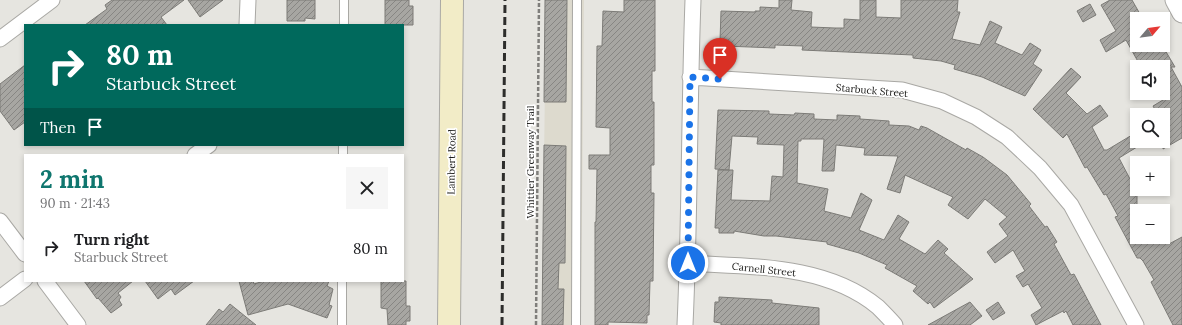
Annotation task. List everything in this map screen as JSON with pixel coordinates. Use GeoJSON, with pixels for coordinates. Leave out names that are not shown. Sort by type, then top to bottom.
{"type":"FeatureCollection","features":[{"type":"Feature","properties":{"kind":"main road","name":"Lambert Road"},"geometry":{"type":"LineString","coordinates":[[449,325],[452,0]]}},
{"type":"Feature","properties":{"kind":"street"},"geometry":{"type":"LineString","coordinates":[[0,39],[52,0]]}},
{"type":"Feature","properties":{"kind":"street"},"geometry":{"type":"LineString","coordinates":[[248,0],[248,24]]}},
{"type":"Feature","properties":{"kind":"street"},"geometry":{"type":"LineString","coordinates":[[685,325],[688,263],[690,77],[693,0]]}},
{"type":"Feature","properties":{"kind":"street"},"geometry":{"type":"LineString","coordinates":[[1175,0],[1182,13]]}},
{"type":"Feature","properties":{"kind":"street","name":"Starbuck Street"},"geometry":{"type":"LineString","coordinates":[[690,77],[902,90],[942,101],[976,117],[1007,138],[1034,162],[1070,205],[1136,325]]}},
{"type":"Feature","properties":{"kind":"street"},"geometry":{"type":"LineString","coordinates":[[197,154],[208,146]]}},
{"type":"Feature","properties":{"kind":"street"},"geometry":{"type":"LineString","coordinates":[[0,221],[24,253]]}},
{"type":"Feature","properties":{"kind":"street","name":"Carnell Street"},"geometry":{"type":"LineString","coordinates":[[688,263],[781,269],[817,276],[848,288],[878,307],[895,325]]}},
{"type":"Feature","properties":{"kind":"street"},"geometry":{"type":"LineString","coordinates":[[0,298],[24,280]]}},
{"type":"Feature","properties":{"kind":"street"},"geometry":{"type":"LineString","coordinates":[[46,282],[78,325]]}},
{"type":"Feature","properties":{"kind":"lane"},"geometry":{"type":"LineString","coordinates":[[344,0],[344,24]]}},
{"type":"Feature","properties":{"kind":"lane"},"geometry":{"type":"LineString","coordinates":[[576,325],[578,0]]}},
{"type":"Feature","properties":{"kind":"lane"},"geometry":{"type":"LineString","coordinates":[[342,282],[342,325]]}},
{"type":"Feature","properties":{"kind":"path","name":"Whittier Greenway Trail"},"geometry":{"type":"LineString","coordinates":[[536,325],[539,0]]}},
{"type":"Feature","properties":{"kind":"shaded area"},"geometry":{"type":"Polygon","coordinates":[[[546,0],[584,0],[581,325],[542,325],[546,0]]]}},
{"type":"Feature","properties":{"kind":"building"},"geometry":{"type":"Polygon","coordinates":[[[112,0],[184,0],[161,17],[166,24],[86,24],[107,9],[105,5],[112,0]]]}},
{"type":"Feature","properties":{"kind":"building"},"geometry":{"type":"Polygon","coordinates":[[[188,0],[223,0],[200,17],[188,0]]]}},
{"type":"Feature","properties":{"kind":"building"},"geometry":{"type":"Polygon","coordinates":[[[287,0],[315,0],[315,19],[305,18],[305,21],[287,21],[287,0]]]}},
{"type":"Feature","properties":{"kind":"building"},"geometry":{"type":"Polygon","coordinates":[[[385,0],[409,0],[409,6],[413,6],[413,25],[385,24],[385,0]]]}},
{"type":"Feature","properties":{"kind":"building"},"geometry":{"type":"Polygon","coordinates":[[[545,0],[567,0],[566,102],[544,102],[545,0]]]}},
{"type":"Feature","properties":{"kind":"building"},"geometry":{"type":"Polygon","coordinates":[[[624,0],[655,0],[655,71],[652,71],[652,102],[654,102],[654,165],[651,165],[651,193],[654,193],[653,281],[650,281],[649,315],[647,315],[647,323],[608,322],[608,325],[595,325],[595,222],[597,169],[589,169],[589,155],[610,155],[610,128],[596,127],[597,46],[602,46],[603,11],[624,12],[624,0]]]}},
{"type":"Feature","properties":{"kind":"building"},"geometry":{"type":"Polygon","coordinates":[[[779,0],[792,0],[791,10],[812,12],[811,27],[844,28],[844,19],[860,20],[860,0],[876,0],[876,17],[901,18],[901,0],[958,0],[957,12],[960,12],[952,39],[980,45],[990,21],[1002,27],[995,43],[1022,55],[1030,43],[1041,50],[1033,64],[1042,70],[1025,96],[982,77],[954,69],[955,65],[941,61],[913,58],[913,55],[802,50],[803,46],[775,45],[775,48],[724,46],[724,41],[720,41],[721,11],[755,12],[760,11],[760,7],[779,8],[779,0]]]}},
{"type":"Feature","properties":{"kind":"building"},"geometry":{"type":"Polygon","coordinates":[[[1110,0],[1132,0],[1139,12],[1130,12],[1130,47],[1126,40],[1106,52],[1100,40],[1116,31],[1101,5],[1110,0]]]}},
{"type":"Feature","properties":{"kind":"building"},"geometry":{"type":"Polygon","coordinates":[[[1090,4],[1096,15],[1083,22],[1077,11],[1090,4]]]}},
{"type":"Feature","properties":{"kind":"building"},"geometry":{"type":"Polygon","coordinates":[[[1133,52],[1166,52],[1175,67],[1171,67],[1182,87],[1182,138],[1170,145],[1170,108],[1154,108],[1153,106],[1163,100],[1170,100],[1170,60],[1137,60],[1133,52]]]}},
{"type":"Feature","properties":{"kind":"building"},"geometry":{"type":"Polygon","coordinates":[[[24,66],[24,123],[14,130],[0,111],[0,84],[24,66]]]}},
{"type":"Feature","properties":{"kind":"building"},"geometry":{"type":"Polygon","coordinates":[[[1071,68],[1081,77],[1066,93],[1087,114],[1100,105],[1108,116],[1092,127],[1104,150],[1107,150],[1130,136],[1130,148],[1135,148],[1119,158],[1130,179],[1130,196],[1137,196],[1137,204],[1130,204],[1130,244],[1170,244],[1182,237],[1182,325],[1173,325],[1151,282],[1154,280],[1143,261],[1140,258],[1137,258],[1115,217],[1118,216],[1106,194],[1104,195],[1087,167],[1085,168],[1067,134],[1063,138],[1033,109],[1071,68]]]}},
{"type":"Feature","properties":{"kind":"building"},"geometry":{"type":"Polygon","coordinates":[[[718,110],[769,111],[769,114],[814,114],[814,119],[837,120],[837,115],[860,116],[860,119],[889,121],[889,125],[909,126],[919,130],[921,126],[966,150],[967,148],[983,157],[1007,175],[1031,204],[1029,206],[1045,227],[1047,226],[1057,242],[1054,244],[1071,275],[1074,274],[1101,325],[1073,325],[1066,311],[1064,313],[1063,311],[1036,325],[1031,315],[1042,308],[1028,284],[1023,287],[1016,276],[1025,271],[1013,250],[995,263],[987,252],[1008,236],[999,224],[1007,217],[985,199],[968,219],[948,205],[953,197],[905,175],[900,193],[887,189],[898,156],[864,155],[865,148],[836,145],[834,171],[822,171],[824,139],[801,139],[801,141],[798,141],[797,183],[828,189],[824,211],[851,218],[861,193],[872,200],[859,230],[884,240],[898,215],[909,222],[899,239],[925,254],[938,240],[948,249],[944,253],[973,279],[934,308],[930,302],[928,304],[913,291],[917,286],[885,268],[887,265],[859,253],[827,244],[827,242],[764,236],[734,231],[734,233],[719,233],[719,228],[715,228],[718,170],[729,170],[715,169],[718,110]],[[732,136],[729,170],[733,170],[731,200],[770,201],[772,176],[783,177],[784,145],[757,144],[758,137],[732,136]]]}},
{"type":"Feature","properties":{"kind":"building"},"geometry":{"type":"Polygon","coordinates":[[[544,145],[566,146],[565,263],[559,263],[558,289],[564,289],[563,325],[542,325],[544,145]]]}},
{"type":"Feature","properties":{"kind":"building"},"geometry":{"type":"Polygon","coordinates":[[[406,281],[406,306],[410,306],[410,321],[406,321],[406,325],[388,325],[387,309],[381,308],[381,282],[406,281]]]}},
{"type":"Feature","properties":{"kind":"building"},"geometry":{"type":"Polygon","coordinates":[[[85,282],[132,282],[118,293],[121,297],[119,300],[122,305],[111,313],[98,298],[97,299],[85,282]]]}},
{"type":"Feature","properties":{"kind":"building"},"geometry":{"type":"Polygon","coordinates":[[[146,282],[193,282],[175,295],[171,289],[158,299],[146,282]]]}},
{"type":"Feature","properties":{"kind":"building"},"geometry":{"type":"Polygon","coordinates":[[[239,282],[253,282],[254,284],[261,282],[329,282],[327,286],[333,289],[329,305],[332,306],[327,318],[288,304],[248,315],[239,282]]]}},
{"type":"Feature","properties":{"kind":"building"},"geometry":{"type":"Polygon","coordinates":[[[719,297],[772,300],[772,303],[819,308],[819,325],[721,325],[721,323],[714,322],[715,302],[719,302],[719,297]]]}},
{"type":"Feature","properties":{"kind":"building"},"geometry":{"type":"Polygon","coordinates":[[[970,302],[982,316],[970,325],[928,325],[970,302]]]}},
{"type":"Feature","properties":{"kind":"building"},"geometry":{"type":"Polygon","coordinates":[[[998,302],[1005,313],[993,320],[986,310],[998,302]]]}},
{"type":"Feature","properties":{"kind":"building"},"geometry":{"type":"Polygon","coordinates":[[[230,304],[256,325],[206,325],[219,309],[223,312],[230,304]]]}},
{"type":"Feature","properties":{"kind":"railway"},"geometry":{"type":"LineString","coordinates":[[502,325],[505,0]]}},
{"type":"Feature","properties":{"kind":"route"},"geometry":{"type":"LineString","coordinates":[[688,263],[690,77],[720,79]]}}]}
